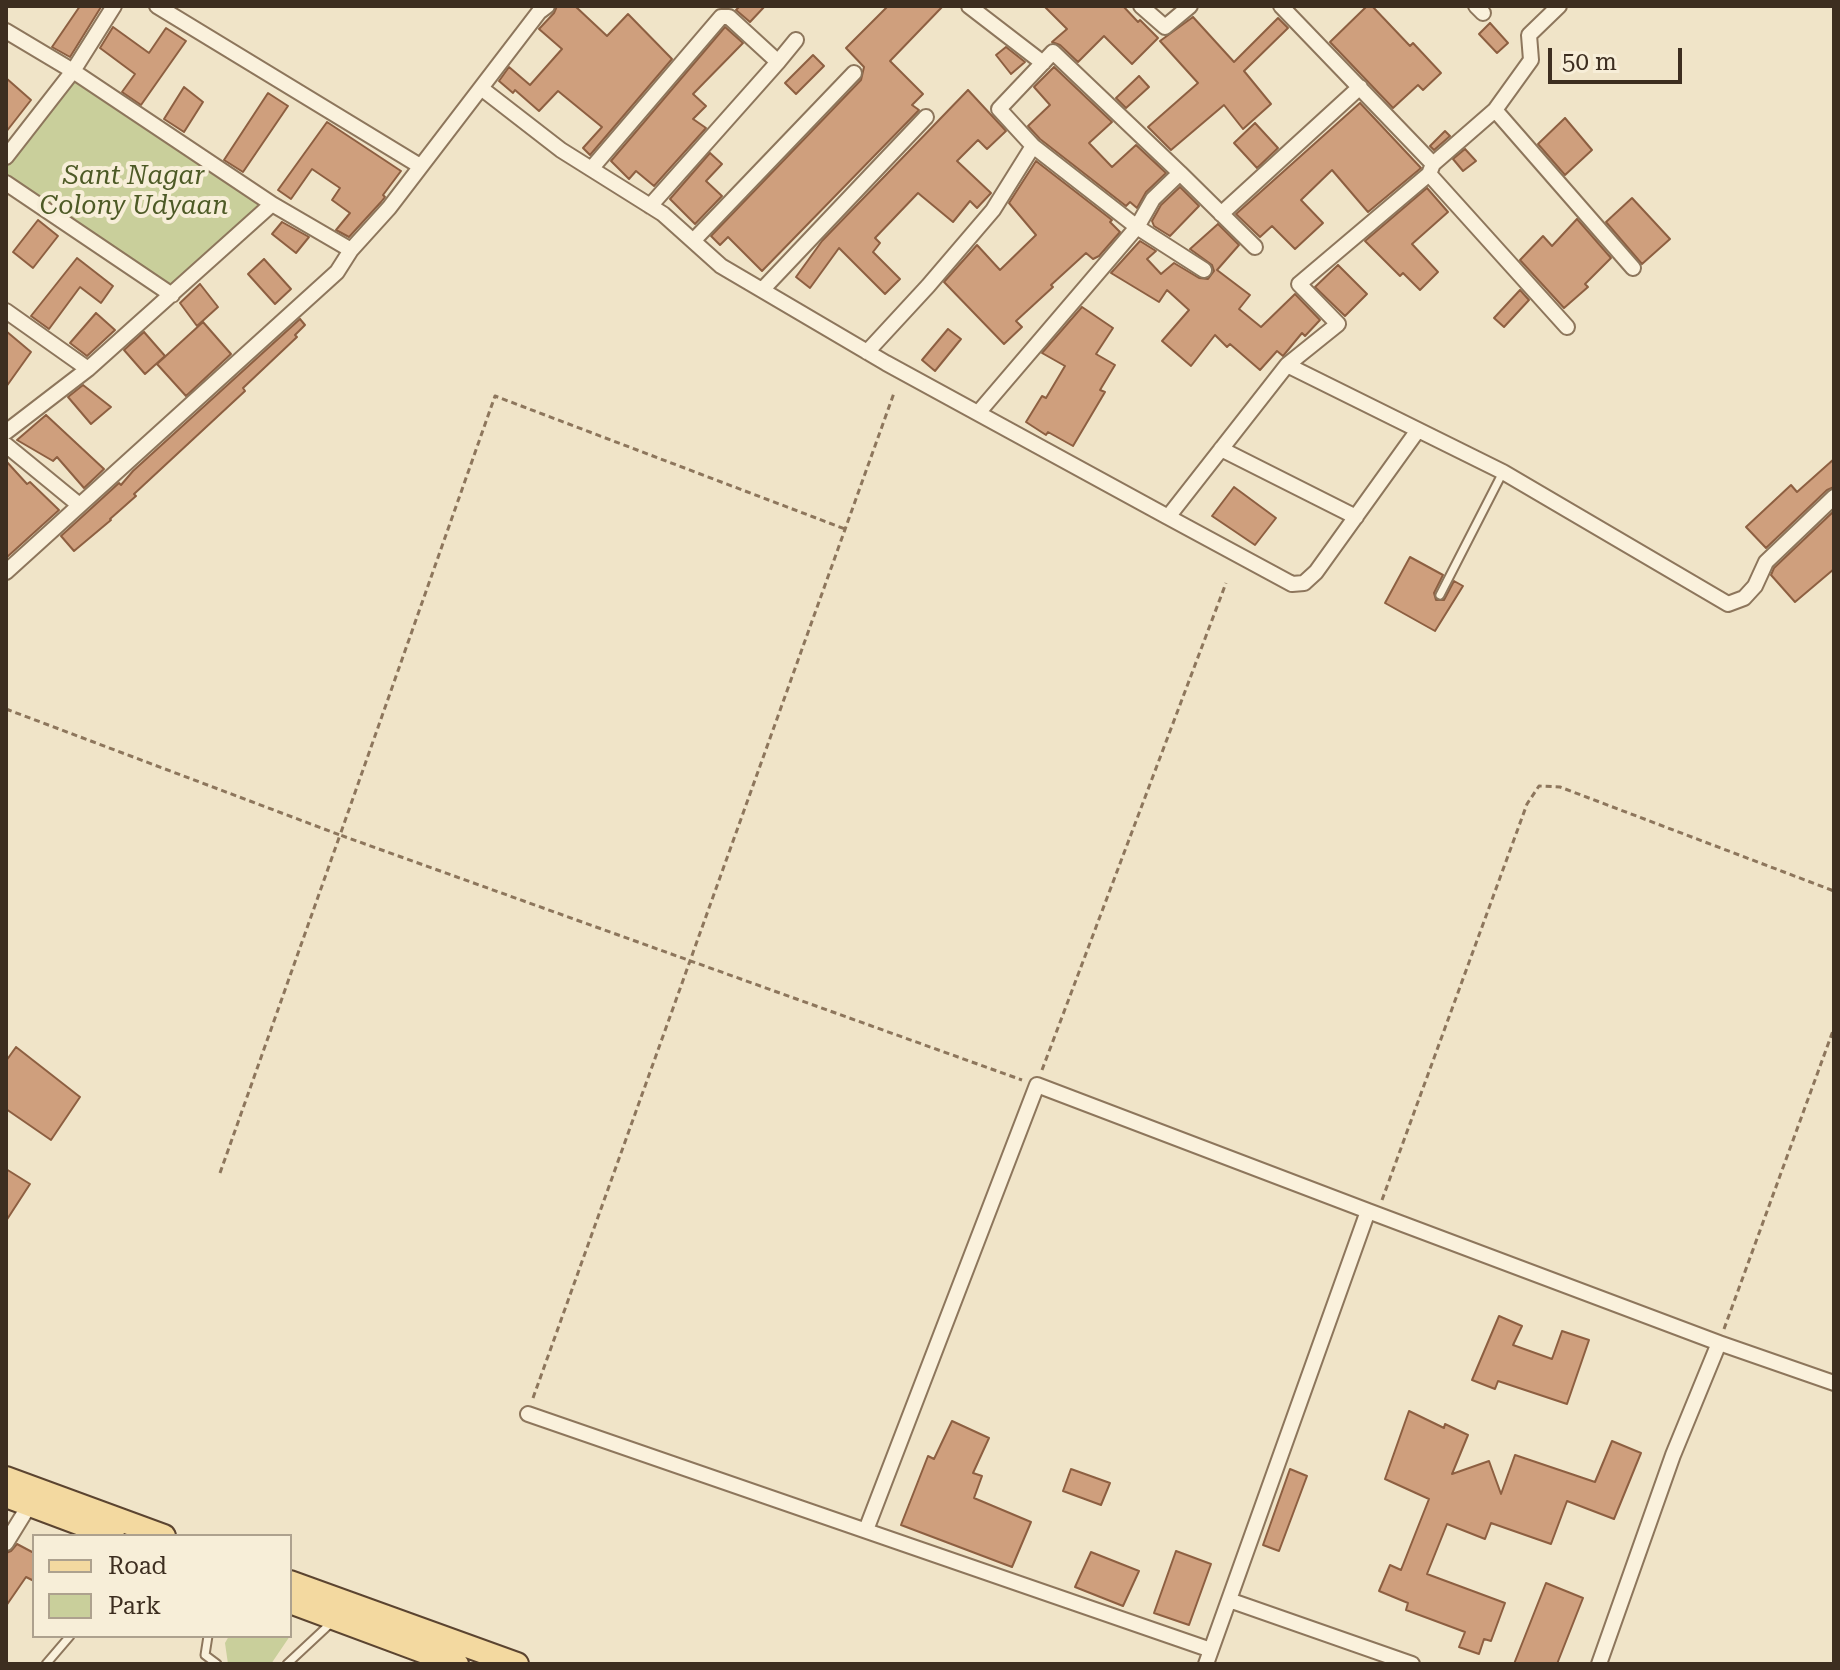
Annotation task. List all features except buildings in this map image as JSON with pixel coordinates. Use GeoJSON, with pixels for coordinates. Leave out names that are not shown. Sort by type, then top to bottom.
{"type":"FeatureCollection","features":[{"type":"Feature","properties":{"kind":"main road"},"geometry":{"type":"LineString","coordinates":[[6,1478],[159,1534]]}},
{"type":"Feature","properties":{"kind":"main road"},"geometry":{"type":"LineString","coordinates":[[6,1496],[108,1534]]}},
{"type":"Feature","properties":{"kind":"main road"},"geometry":{"type":"LineString","coordinates":[[292,1583],[517,1664]]}},
{"type":"Feature","properties":{"kind":"main road"},"geometry":{"type":"LineString","coordinates":[[292,1603],[457,1664]]}},
{"type":"Feature","properties":{"kind":"street"},"geometry":{"type":"LineString","coordinates":[[6,157],[73,71],[114,6]]}},
{"type":"Feature","properties":{"kind":"street"},"geometry":{"type":"LineString","coordinates":[[157,6],[420,166]]}},
{"type":"Feature","properties":{"kind":"street"},"geometry":{"type":"LineString","coordinates":[[6,572],[337,272],[351,250],[389,208],[539,12],[547,6]]}},
{"type":"Feature","properties":{"kind":"street"},"geometry":{"type":"LineString","coordinates":[[969,6],[1043,63]]}},
{"type":"Feature","properties":{"kind":"street"},"geometry":{"type":"LineString","coordinates":[[1141,6],[1165,27],[1190,6]]}},
{"type":"Feature","properties":{"kind":"street"},"geometry":{"type":"LineString","coordinates":[[1281,6],[1360,87],[1567,327]]}},
{"type":"Feature","properties":{"kind":"street"},"geometry":{"type":"LineString","coordinates":[[1168,517],[1287,365],[1338,324],[1299,284],[1495,110],[1531,60],[1529,35],[1552,8]]}},
{"type":"Feature","properties":{"kind":"street"},"geometry":{"type":"LineString","coordinates":[[591,169],[721,17],[729,17],[778,62]]}},
{"type":"Feature","properties":{"kind":"street"},"geometry":{"type":"LineString","coordinates":[[6,31],[73,71],[272,204],[351,250]]}},
{"type":"Feature","properties":{"kind":"street"},"geometry":{"type":"LineString","coordinates":[[650,206],[796,40]]}},
{"type":"Feature","properties":{"kind":"street"},"geometry":{"type":"LineString","coordinates":[[1204,270],[1137,227],[1033,146],[999,109],[1053,52],[1255,247]]}},
{"type":"Feature","properties":{"kind":"street"},"geometry":{"type":"LineString","coordinates":[[693,241],[854,73]]}},
{"type":"Feature","properties":{"kind":"street"},"geometry":{"type":"LineString","coordinates":[[1221,214],[1360,87]]}},
{"type":"Feature","properties":{"kind":"street"},"geometry":{"type":"LineString","coordinates":[[481,88],[561,150],[650,206],[721,266],[867,352],[1292,584],[1304,583],[1316,572],[1418,430]]}},
{"type":"Feature","properties":{"kind":"street"},"geometry":{"type":"LineString","coordinates":[[1495,110],[1633,268]]}},
{"type":"Feature","properties":{"kind":"street"},"geometry":{"type":"LineString","coordinates":[[762,290],[926,117]]}},
{"type":"Feature","properties":{"kind":"street"},"geometry":{"type":"LineString","coordinates":[[867,352],[993,210],[1033,146]]}},
{"type":"Feature","properties":{"kind":"street"},"geometry":{"type":"LineString","coordinates":[[978,413],[1137,227],[1153,199],[1180,173]]}},
{"type":"Feature","properties":{"kind":"street"},"geometry":{"type":"LineString","coordinates":[[6,183],[172,295]]}},
{"type":"Feature","properties":{"kind":"street"},"geometry":{"type":"LineString","coordinates":[[6,432],[88,369],[272,204]]}},
{"type":"Feature","properties":{"kind":"street"},"geometry":{"type":"LineString","coordinates":[[6,311],[88,369]]}},
{"type":"Feature","properties":{"kind":"street"},"geometry":{"type":"LineString","coordinates":[[1287,365],[1503,472],[1728,604],[1744,598],[1755,586],[1766,562],[1834,497]]}},
{"type":"Feature","properties":{"kind":"street"},"geometry":{"type":"LineString","coordinates":[[6,445],[78,504]]}},
{"type":"Feature","properties":{"kind":"street"},"geometry":{"type":"LineString","coordinates":[[1221,449],[1356,517]]}},
{"type":"Feature","properties":{"kind":"street"},"geometry":{"type":"LineString","coordinates":[[866,1530],[1037,1085],[1719,1343],[1834,1383]]}},
{"type":"Feature","properties":{"kind":"street"},"geometry":{"type":"LineString","coordinates":[[528,1414],[866,1530],[1208,1657],[1372,1213]]}},
{"type":"Feature","properties":{"kind":"street"},"geometry":{"type":"LineString","coordinates":[[1599,1664],[1673,1455],[1719,1343]]}},
{"type":"Feature","properties":{"kind":"street"},"geometry":{"type":"LineString","coordinates":[[6,1543],[30,1504]]}},
{"type":"Feature","properties":{"kind":"street"},"geometry":{"type":"LineString","coordinates":[[1229,1600],[1412,1664]]}},
{"type":"Feature","properties":{"kind":"lane"},"geometry":{"type":"LineString","coordinates":[[1440,595],[1503,472]]}},
{"type":"Feature","properties":{"kind":"lane"},"geometry":{"type":"LineString","coordinates":[[287,1664],[336,1619]]}},
{"type":"Feature","properties":{"kind":"lane"},"geometry":{"type":"LineString","coordinates":[[46,1664],[68,1638]]}},
{"type":"Feature","properties":{"kind":"lane"},"geometry":{"type":"LineString","coordinates":[[208,1638],[205,1655],[217,1664]]}},
{"type":"Feature","properties":{"kind":"path"},"geometry":{"type":"LineString","coordinates":[[528,1414],[894,393]]}},
{"type":"Feature","properties":{"kind":"path"},"geometry":{"type":"LineString","coordinates":[[220,1173],[495,396],[845,529]]}},
{"type":"Feature","properties":{"kind":"path"},"geometry":{"type":"LineString","coordinates":[[6,709],[688,962],[1037,1085],[1226,583]]}},
{"type":"Feature","properties":{"kind":"path"},"geometry":{"type":"LineString","coordinates":[[1372,1213],[1527,804],[1539,786],[1560,787],[1834,891]]}},
{"type":"Feature","properties":{"kind":"path"},"geometry":{"type":"LineString","coordinates":[[1719,1343],[1834,1028]]}},
{"type":"Feature","properties":{"kind":"green space","name":"Sant Nagar Colony Udyaan"},"geometry":{"type":"Polygon","coordinates":[[[73,71],[272,204],[172,295],[6,183],[6,157],[73,71]]]}},
{"type":"Feature","properties":{"kind":"green space"},"geometry":{"type":"Polygon","coordinates":[[[228,1638],[289,1638],[271,1664],[228,1664],[225,1643],[228,1638]]]}}]}
